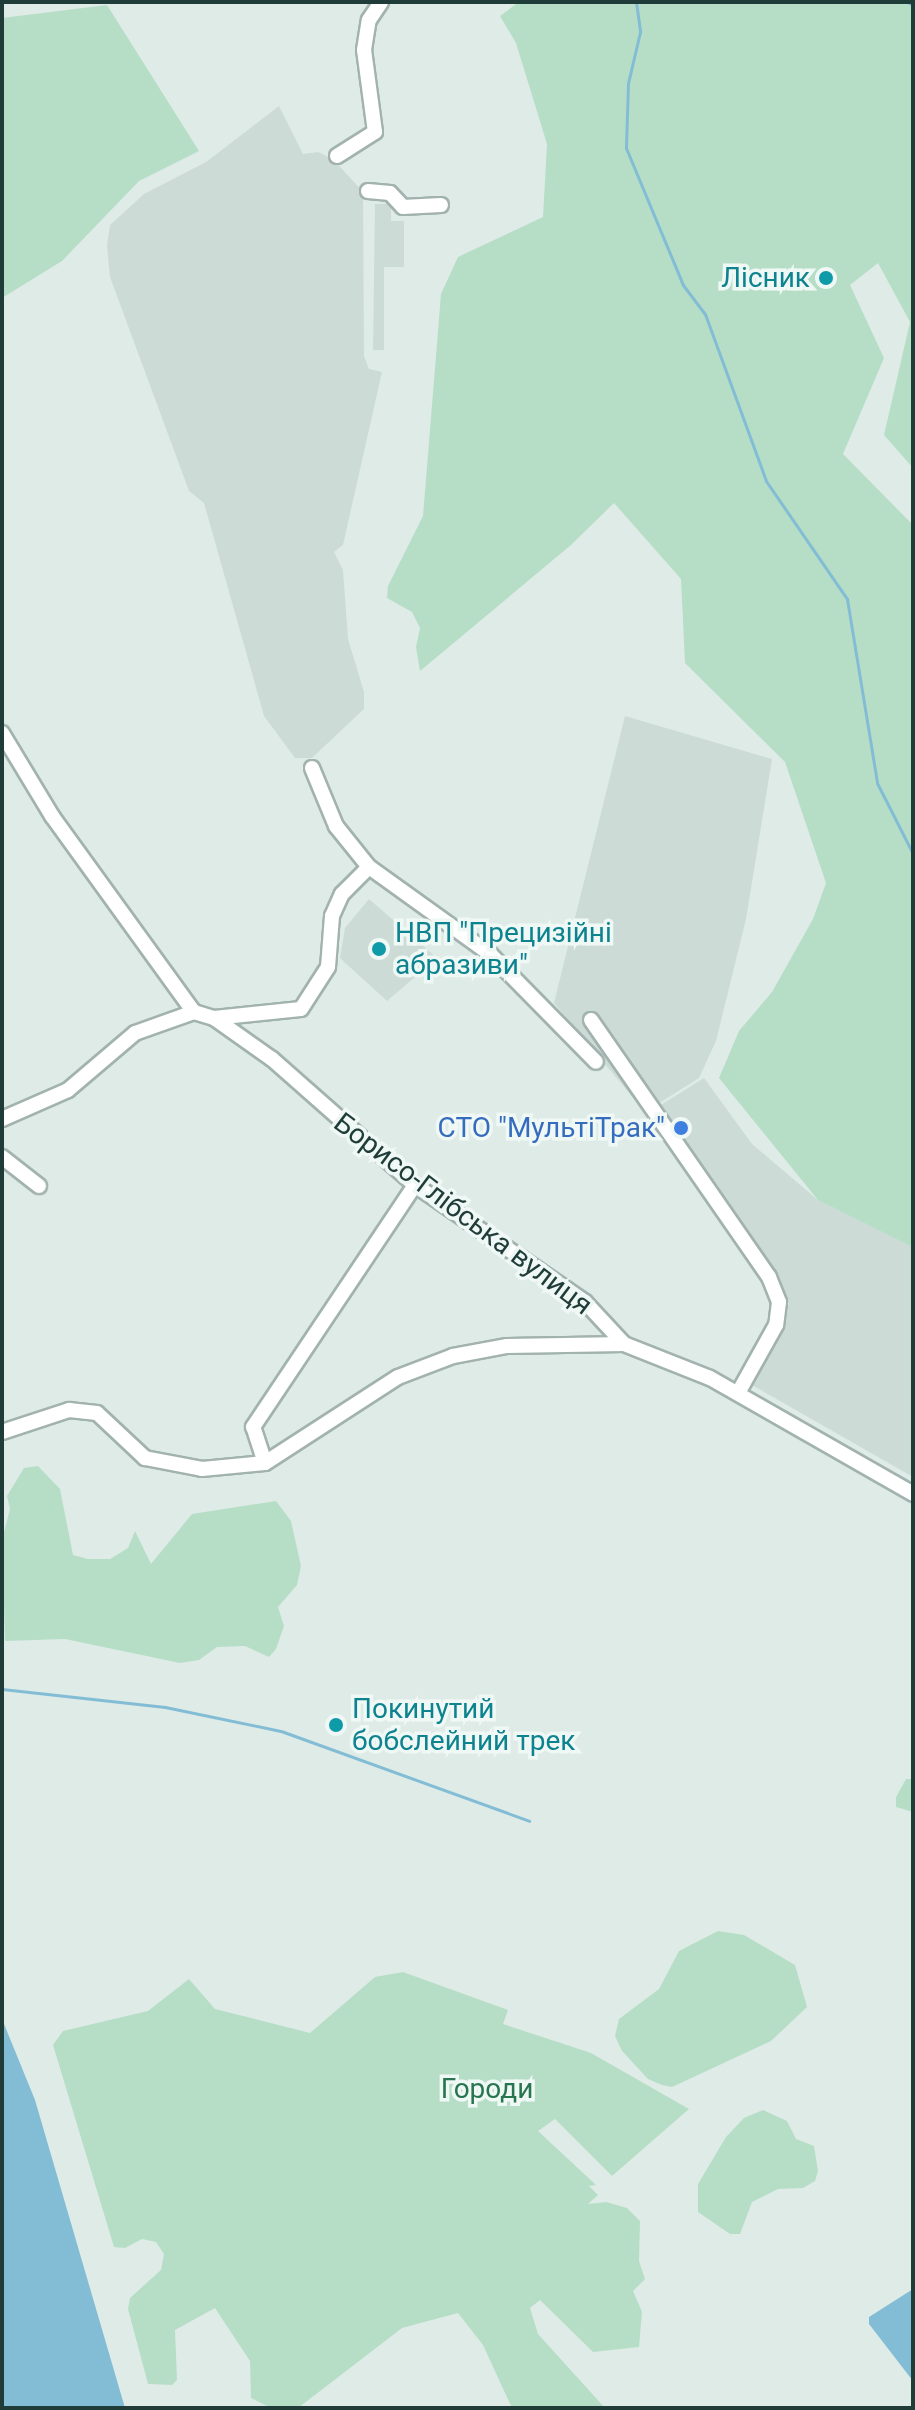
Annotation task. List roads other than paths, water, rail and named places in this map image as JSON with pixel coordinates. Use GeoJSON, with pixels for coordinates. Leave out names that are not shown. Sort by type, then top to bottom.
{"type":"FeatureCollection","features":[{"type":"Feature","properties":{"kind":"street"},"geometry":{"type":"LineString","coordinates":[[337,156],[375,132],[364,50],[369,20],[381,2]]}},
{"type":"Feature","properties":{"kind":"street"},"geometry":{"type":"LineString","coordinates":[[368,191],[390,193],[403,207],[441,205]]}},
{"type":"Feature","properties":{"kind":"street"},"geometry":{"type":"LineString","coordinates":[[2,733],[52,816],[194,1012],[135,1033],[68,1090],[2,1119]]}},
{"type":"Feature","properties":{"kind":"street"},"geometry":{"type":"LineString","coordinates":[[312,768],[336,826],[369,867],[490,954],[596,1062]]}},
{"type":"Feature","properties":{"kind":"street"},"geometry":{"type":"LineString","coordinates":[[214,1018],[301,1009],[328,967],[332,916],[342,894],[369,867]]}},
{"type":"Feature","properties":{"kind":"street","name":"Борисо-Глібська вулиця"},"geometry":{"type":"LineString","coordinates":[[194,1012],[214,1018],[272,1059],[415,1185],[585,1302],[624,1344],[738,1393],[913,1494]]}},
{"type":"Feature","properties":{"kind":"street"},"geometry":{"type":"LineString","coordinates":[[591,1020],[769,1277],[779,1302],[776,1325],[738,1393]]}},
{"type":"Feature","properties":{"kind":"street"},"geometry":{"type":"LineString","coordinates":[[2,1157],[39,1186]]}},
{"type":"Feature","properties":{"kind":"street"},"geometry":{"type":"LineString","coordinates":[[265,1463],[253,1427],[415,1185]]}},
{"type":"Feature","properties":{"kind":"street"},"geometry":{"type":"LineString","coordinates":[[2,1432],[42,1415],[83,1411],[97,1413],[145,1458],[202,1469],[265,1463],[398,1377],[453,1356],[507,1346],[624,1344]]}},
{"type":"Feature","properties":{"kind":"water"},"geometry":{"type":"Polygon","coordinates":[[[2,2019],[35,2100],[125,2408],[2,2408],[2,2019]]]}},
{"type":"Feature","properties":{"kind":"water"},"geometry":{"type":"Polygon","coordinates":[[[913,2289],[913,2381],[869,2324],[869,2317],[913,2289]]]}},
{"type":"Feature","properties":{"kind":"waterway"},"geometry":{"type":"LineString","coordinates":[[636,2],[640,32],[628,83],[626,148],[683,285],[705,314],[766,481],[847,599],[877,783],[913,854]]}},
{"type":"Feature","properties":{"kind":"waterway"},"geometry":{"type":"LineString","coordinates":[[907,2],[913,5]]}},
{"type":"Feature","properties":{"kind":"waterway"},"geometry":{"type":"LineString","coordinates":[[2,1689],[165,1707],[281,1731],[529,1821]]}},
{"type":"Feature","properties":{"kind":"place","name":"Лісник"},"geometry":{"type":"Point","coordinates":[826,278]}},
{"type":"Feature","properties":{"kind":"place","name":"НВП \"Прецизійні абразиви\""},"geometry":{"type":"Point","coordinates":[379,949]}},
{"type":"Feature","properties":{"kind":"place","name":"СТО \"МультіТрак\""},"geometry":{"type":"Point","coordinates":[681,1128]}},
{"type":"Feature","properties":{"kind":"place","name":"Покинутий бобслейний трек"},"geometry":{"type":"Point","coordinates":[336,1725]}},
{"type":"Feature","properties":{"kind":"park label","name":"Городи"},"geometry":{"type":"Point","coordinates":[487,2089]}}]}
